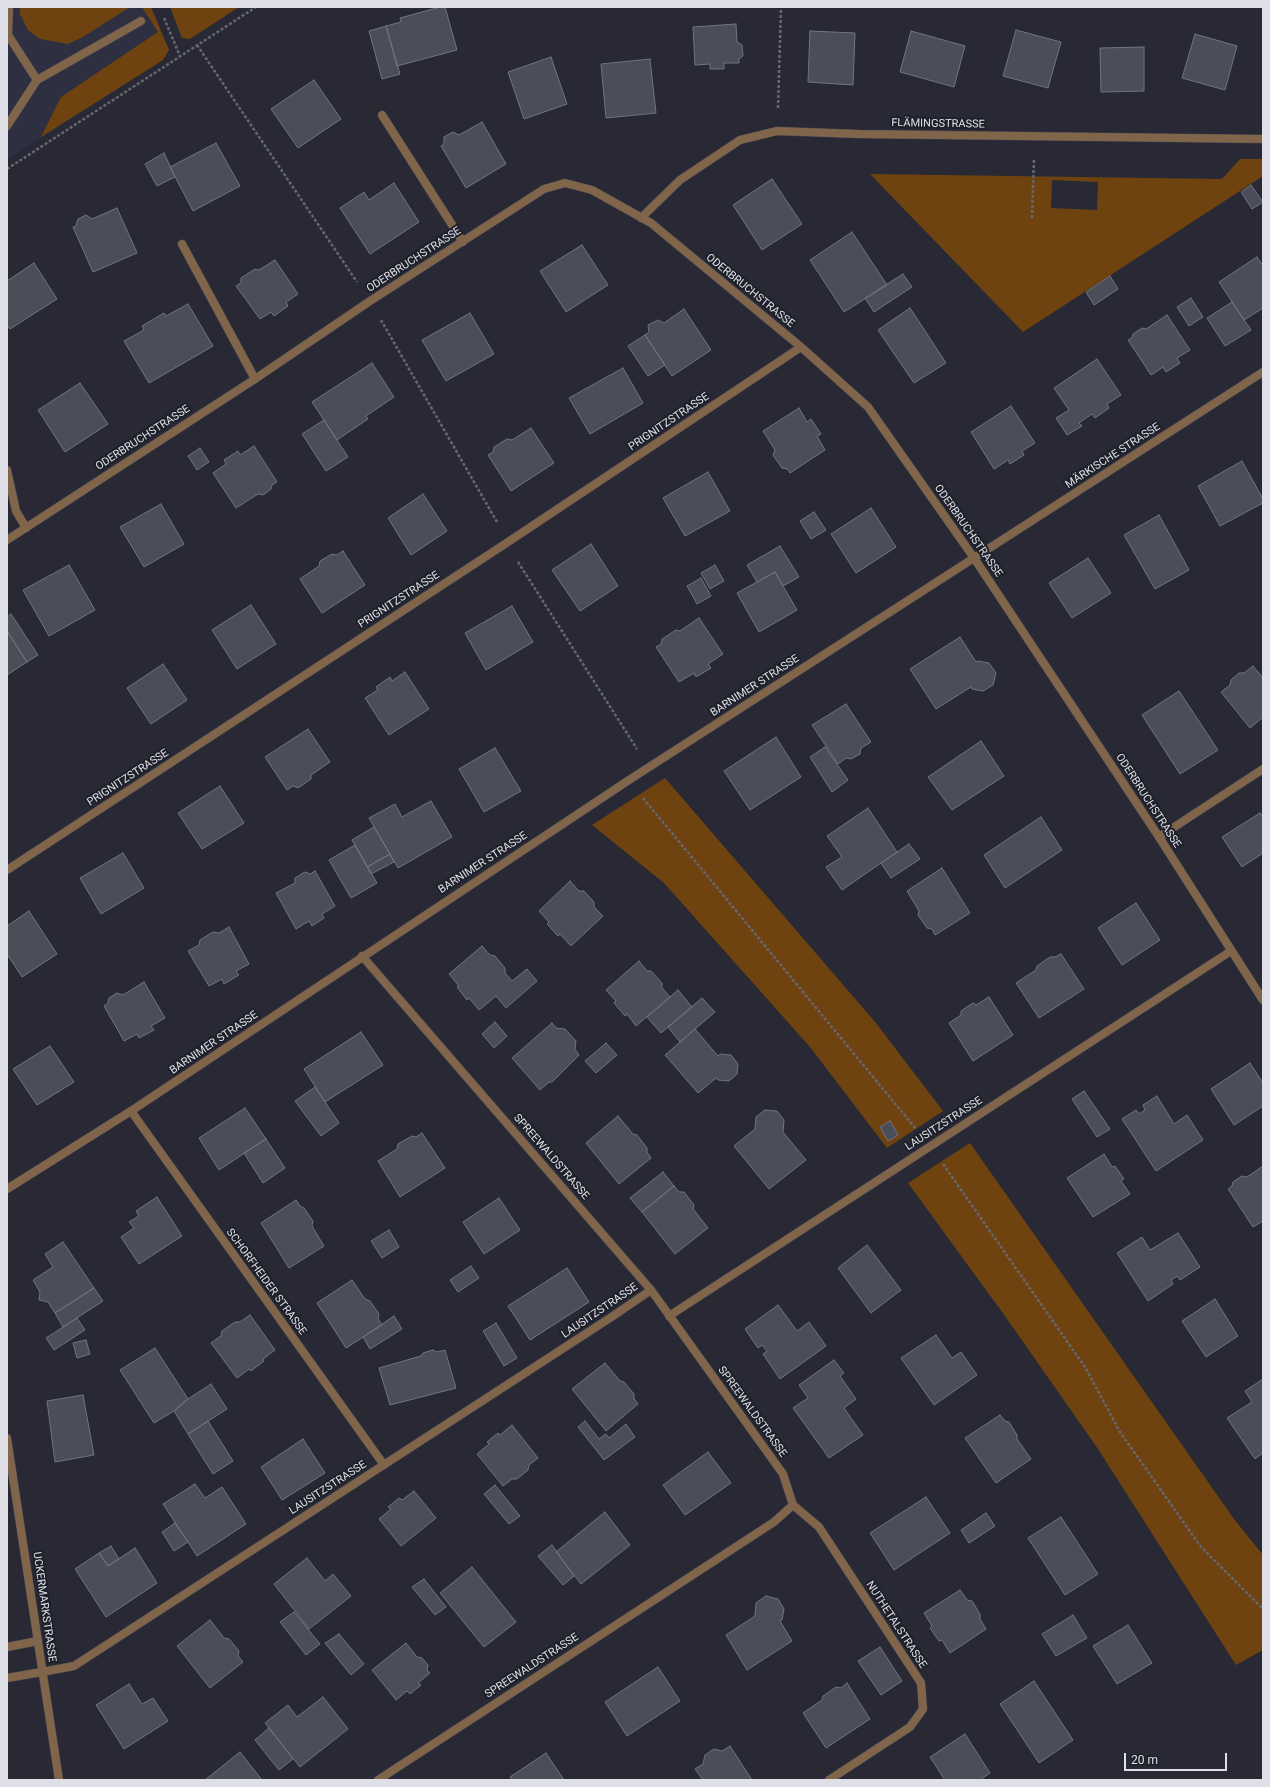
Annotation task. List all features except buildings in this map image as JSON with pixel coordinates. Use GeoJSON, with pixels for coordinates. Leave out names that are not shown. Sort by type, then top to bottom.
{"type":"FeatureCollection","features":[{"type":"Feature","properties":{"kind":"street"},"geometry":{"type":"LineString","coordinates":[[9,7],[8,35],[37,80]]}},
{"type":"Feature","properties":{"kind":"street"},"geometry":{"type":"LineString","coordinates":[[7,126],[37,80],[141,21]]}},
{"type":"Feature","properties":{"kind":"street"},"geometry":{"type":"LineString","coordinates":[[382,115],[462,242]]}},
{"type":"Feature","properties":{"kind":"street","name":"FLÄMINGSTRASSE"},"geometry":{"type":"LineString","coordinates":[[641,218],[680,180],[740,140],[777,131],[1263,139]]}},
{"type":"Feature","properties":{"kind":"street","name":"ODERBRUCHSTRASSE"},"geometry":{"type":"LineString","coordinates":[[7,540],[255,379],[370,301],[544,189],[565,183],[592,190],[641,218],[801,347],[868,407],[974,558],[1159,837],[1263,1000]]}},
{"type":"Feature","properties":{"kind":"street"},"geometry":{"type":"LineString","coordinates":[[182,244],[255,379]]}},
{"type":"Feature","properties":{"kind":"street","name":"PRIGNITZSTRASSE"},"geometry":{"type":"LineString","coordinates":[[7,870],[508,542],[801,347]]}},
{"type":"Feature","properties":{"kind":"street","name":"MÄRKISCHE STRASSE"},"geometry":{"type":"LineString","coordinates":[[974,558],[1263,372]]}},
{"type":"Feature","properties":{"kind":"street"},"geometry":{"type":"LineString","coordinates":[[7,470],[16,511],[26,528]]}},
{"type":"Feature","properties":{"kind":"street","name":"BARNIMER STRASSE"},"geometry":{"type":"LineString","coordinates":[[7,1189],[131,1111],[362,956],[629,780],[974,558]]}},
{"type":"Feature","properties":{"kind":"street"},"geometry":{"type":"LineString","coordinates":[[1159,837],[1263,769]]}},
{"type":"Feature","properties":{"kind":"street","name":"LAUSITZSTRASSE"},"geometry":{"type":"LineString","coordinates":[[669,1316],[1231,951]]}},
{"type":"Feature","properties":{"kind":"street","name":"SPREEWALDSTRASSE"},"geometry":{"type":"LineString","coordinates":[[362,956],[651,1290],[783,1474],[793,1505],[774,1522],[378,1780]]}},
{"type":"Feature","properties":{"kind":"street","name":"SCHORFHEIDER STRASSE"},"geometry":{"type":"LineString","coordinates":[[131,1111],[384,1465]]}},
{"type":"Feature","properties":{"kind":"street","name":"LAUSITZSTRASSE"},"geometry":{"type":"LineString","coordinates":[[7,1678],[74,1666],[651,1290]]}},
{"type":"Feature","properties":{"kind":"street","name":"UCKERMARKSTRASSE"},"geometry":{"type":"LineString","coordinates":[[7,1438],[59,1780]]}},
{"type":"Feature","properties":{"kind":"street","name":"NUTHETALSTRASSE"},"geometry":{"type":"LineString","coordinates":[[793,1505],[819,1527],[921,1683],[923,1709],[910,1727],[829,1780]]}},
{"type":"Feature","properties":{"kind":"street"},"geometry":{"type":"LineString","coordinates":[[7,1647],[38,1641]]}},
{"type":"Feature","properties":{"kind":"path"},"geometry":{"type":"LineString","coordinates":[[7,169],[256,7]]}},
{"type":"Feature","properties":{"kind":"path"},"geometry":{"type":"LineString","coordinates":[[777,131],[781,7]]}},
{"type":"Feature","properties":{"kind":"path"},"geometry":{"type":"LineString","coordinates":[[163,14],[180,56]]}},
{"type":"Feature","properties":{"kind":"path"},"geometry":{"type":"LineString","coordinates":[[197,45],[370,301]]}},
{"type":"Feature","properties":{"kind":"path"},"geometry":{"type":"LineString","coordinates":[[1032,218],[1035,136]]}},
{"type":"Feature","properties":{"kind":"path"},"geometry":{"type":"LineString","coordinates":[[629,780],[930,1147],[1085,1367],[1120,1432],[1201,1547],[1263,1609]]}},
{"type":"Feature","properties":{"kind":"shaded area"},"geometry":{"type":"Polygon","coordinates":[[[7,7],[151,7],[169,50],[163,60],[7,160],[7,7]]]}},
{"type":"Feature","properties":{"kind":"shaded area"},"geometry":{"type":"Polygon","coordinates":[[[20,7],[130,7],[83,37],[68,44],[40,39],[28,30],[20,14],[20,7]]]}},
{"type":"Feature","properties":{"kind":"shaded area"},"geometry":{"type":"Polygon","coordinates":[[[142,7],[151,7],[169,50],[163,60],[41,137],[61,97],[158,32],[142,7]]]}},
{"type":"Feature","properties":{"kind":"shaded area"},"geometry":{"type":"Polygon","coordinates":[[[170,7],[239,7],[190,39],[182,38],[170,7]]]}},
{"type":"Feature","properties":{"kind":"shaded area"},"geometry":{"type":"Polygon","coordinates":[[[1240,159],[1263,159],[1263,176],[1023,332],[870,174],[1222,179],[1240,159]],[[1052,180],[1051,208],[1097,210],[1098,182],[1052,180]]]}},
{"type":"Feature","properties":{"kind":"shaded area"},"geometry":{"type":"Polygon","coordinates":[[[665,778],[876,1023],[943,1111],[887,1148],[810,1047],[664,883],[592,825],[665,778]]]}},
{"type":"Feature","properties":{"kind":"shaded area"},"geometry":{"type":"Polygon","coordinates":[[[970,1143],[1234,1519],[1263,1555],[1263,1650],[1236,1665],[1098,1449],[1005,1316],[908,1183],[970,1143]]]}}]}
